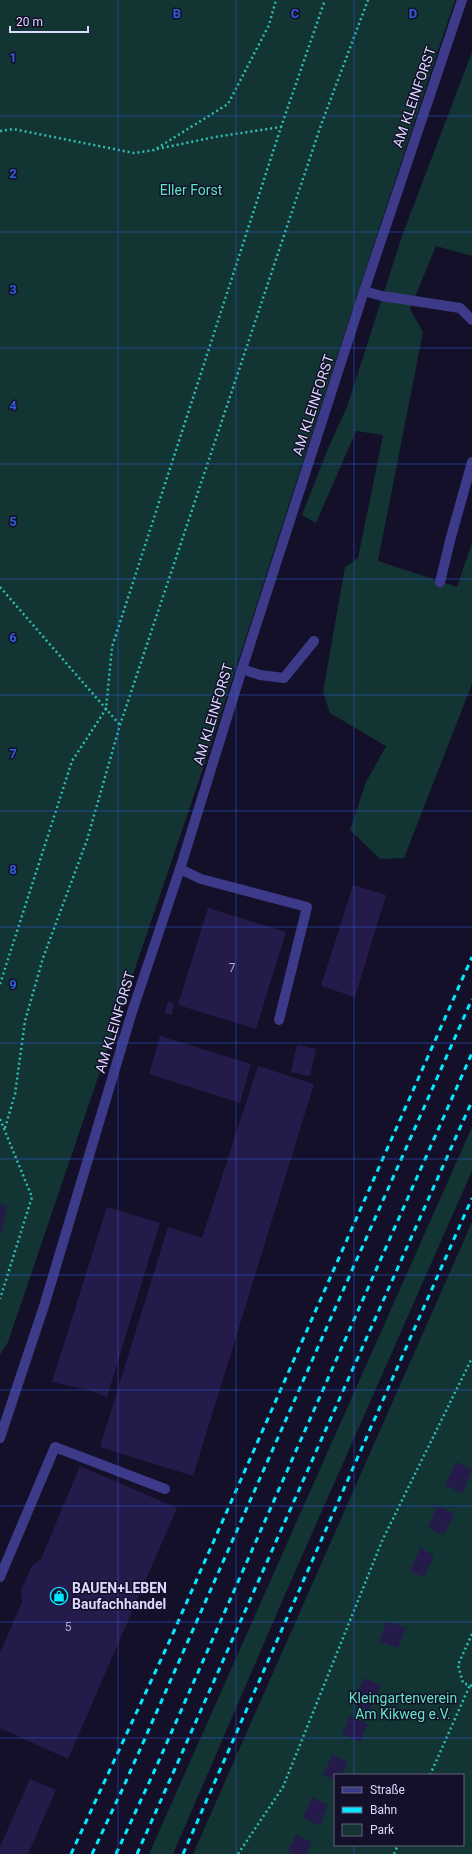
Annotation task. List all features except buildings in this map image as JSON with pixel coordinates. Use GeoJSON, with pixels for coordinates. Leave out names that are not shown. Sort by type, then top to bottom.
{"type":"FeatureCollection","features":[{"type":"Feature","properties":{"kind":"street","name":"AM KLEINFORST"},"geometry":{"type":"LineString","coordinates":[[0,1438],[45,1303],[132,1012],[180,869],[242,669],[364,291],[462,0]]}},
{"type":"Feature","properties":{"kind":"street"},"geometry":{"type":"LineString","coordinates":[[364,291],[382,296],[460,308],[472,320]]}},
{"type":"Feature","properties":{"kind":"street"},"geometry":{"type":"LineString","coordinates":[[440,582],[450,537],[472,462]]}},
{"type":"Feature","properties":{"kind":"street"},"geometry":{"type":"LineString","coordinates":[[242,669],[260,675],[284,678],[314,641]]}},
{"type":"Feature","properties":{"kind":"street"},"geometry":{"type":"LineString","coordinates":[[180,869],[201,880],[307,907],[279,1020]]}},
{"type":"Feature","properties":{"kind":"street"},"geometry":{"type":"LineString","coordinates":[[0,1576],[55,1447],[165,1489]]}},
{"type":"Feature","properties":{"kind":"path"},"geometry":{"type":"LineString","coordinates":[[154,150],[228,104],[269,25],[276,0]]}},
{"type":"Feature","properties":{"kind":"path"},"geometry":{"type":"LineString","coordinates":[[0,984],[72,761],[106,709],[112,648],[281,127],[325,0]]}},
{"type":"Feature","properties":{"kind":"path"},"geometry":{"type":"LineString","coordinates":[[5,1128],[15,1094],[25,1021],[43,958],[87,840],[120,725],[321,126],[368,0]]}},
{"type":"Feature","properties":{"kind":"path"},"geometry":{"type":"LineString","coordinates":[[0,131],[13,129],[134,153],[215,137],[281,127]]}},
{"type":"Feature","properties":{"kind":"path"},"geometry":{"type":"LineString","coordinates":[[0,587],[120,725]]}},
{"type":"Feature","properties":{"kind":"path"},"geometry":{"type":"LineString","coordinates":[[0,1119],[5,1128],[32,1197],[0,1299]]}},
{"type":"Feature","properties":{"kind":"path"},"geometry":{"type":"LineString","coordinates":[[0,1127],[5,1128]]}},
{"type":"Feature","properties":{"kind":"path"},"geometry":{"type":"LineString","coordinates":[[238,1854],[283,1787],[382,1542],[472,1358]]}},
{"type":"Feature","properties":{"kind":"path"},"geometry":{"type":"LineString","coordinates":[[430,1774],[471,1685],[463,1683],[458,1665],[472,1634]]}},
{"type":"Feature","properties":{"kind":"green space","name":"Eller Forst"},"geometry":{"type":"Polygon","coordinates":[[[0,0],[455,0],[359,289],[207,757],[8,1342],[0,1355],[0,0]]]}},
{"type":"Feature","properties":{"kind":"green space"},"geometry":{"type":"Polygon","coordinates":[[[472,52],[472,256],[436,246],[410,309],[423,332],[378,561],[457,587],[472,543],[472,684],[404,858],[380,859],[350,830],[366,782],[386,746],[330,713],[323,692],[345,567],[358,558],[383,435],[356,431],[316,523],[302,515],[329,446],[347,407],[402,236],[472,52]]]}},
{"type":"Feature","properties":{"kind":"green space"},"geometry":{"type":"Polygon","coordinates":[[[472,1127],[472,1171],[284,1597],[173,1854],[149,1854],[472,1127]]]}},
{"type":"Feature","properties":{"kind":"green space","name":"Kleingartenverein Am Kikweg e.V."},"geometry":{"type":"Polygon","coordinates":[[[472,1222],[472,1854],[193,1854],[472,1222]]]}},
{"type":"Feature","properties":{"kind":"railway"},"geometry":{"type":"LineString","coordinates":[[71,1854],[170,1640],[472,957]]}},
{"type":"Feature","properties":{"kind":"railway"},"geometry":{"type":"LineString","coordinates":[[92,1854],[123,1788],[472,999]]}},
{"type":"Feature","properties":{"kind":"railway"},"geometry":{"type":"LineString","coordinates":[[116,1854],[153,1774],[472,1053]]}},
{"type":"Feature","properties":{"kind":"railway"},"geometry":{"type":"LineString","coordinates":[[137,1854],[472,1101]]}},
{"type":"Feature","properties":{"kind":"railway"},"geometry":{"type":"LineString","coordinates":[[183,1854],[472,1198]]}},
{"type":"Feature","properties":{"kind":"place","name":"BAUEN+LEBEN Baufachhandel"},"geometry":{"type":"Point","coordinates":[59,1596]}}]}
